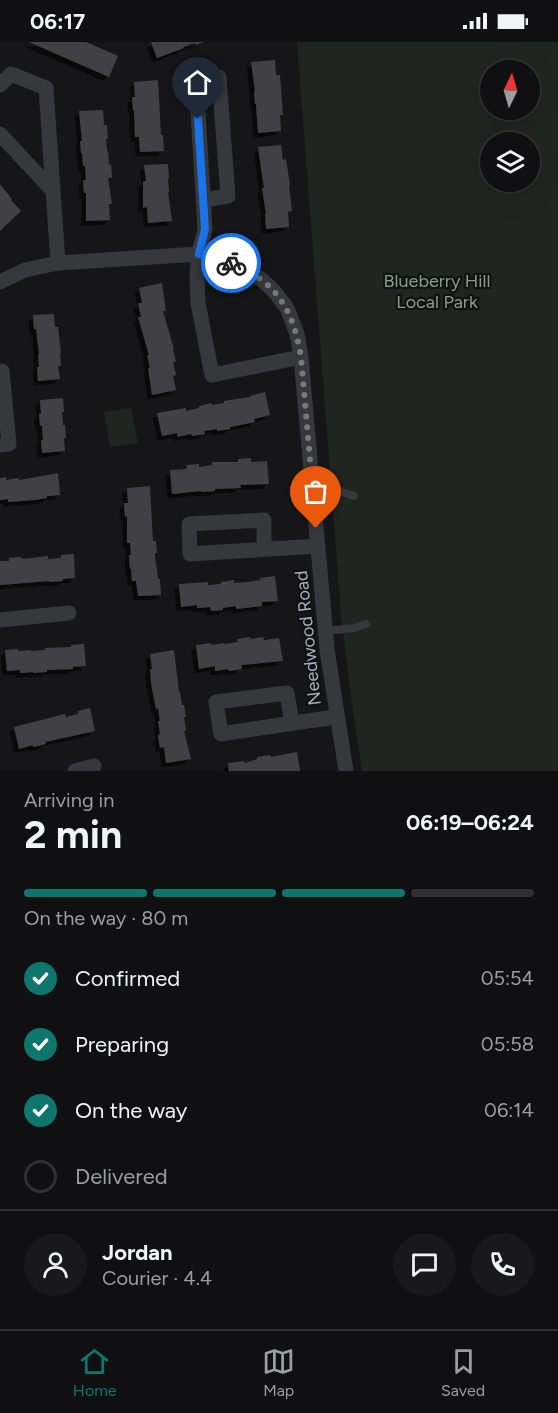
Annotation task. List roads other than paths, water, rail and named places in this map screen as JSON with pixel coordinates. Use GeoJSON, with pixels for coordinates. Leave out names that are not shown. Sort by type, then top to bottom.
{"type":"FeatureCollection","features":[{"type":"Feature","properties":{"kind":"street"},"geometry":{"type":"LineString","coordinates":[[0,85],[11,74],[46,88],[58,263]]}},
{"type":"Feature","properties":{"kind":"street"},"geometry":{"type":"LineString","coordinates":[[203,200],[228,196],[219,77],[196,78],[203,200],[205,229],[197,275],[198,303],[212,375],[301,357]]}},
{"type":"Feature","properties":{"kind":"street"},"geometry":{"type":"LineString","coordinates":[[0,134],[53,191]]}},
{"type":"Feature","properties":{"kind":"street","name":"Needwood Road"},"geometry":{"type":"LineString","coordinates":[[0,282],[25,270],[58,263],[199,254],[226,260],[261,279],[274,291],[290,316],[297,334],[301,357],[326,632],[346,771]]}},
{"type":"Feature","properties":{"kind":"street"},"geometry":{"type":"LineString","coordinates":[[0,445],[9,444],[2,371]]}},
{"type":"Feature","properties":{"kind":"street"},"geometry":{"type":"LineString","coordinates":[[264,549],[264,520],[189,525],[190,554],[318,546]]}},
{"type":"Feature","properties":{"kind":"street"},"geometry":{"type":"LineString","coordinates":[[0,620],[69,613]]}},
{"type":"Feature","properties":{"kind":"street"},"geometry":{"type":"LineString","coordinates":[[292,723],[287,693],[216,702],[220,734],[337,717]]}},
{"type":"Feature","properties":{"kind":"street"},"geometry":{"type":"LineString","coordinates":[[75,771],[94,766]]}},
{"type":"Feature","properties":{"kind":"lane"},"geometry":{"type":"LineString","coordinates":[[313,494],[342,492],[354,496]]}},
{"type":"Feature","properties":{"kind":"lane"},"geometry":{"type":"LineString","coordinates":[[326,632],[366,624]]}},
{"type":"Feature","properties":{"kind":"park label","name":"Blueberry Hill Local Park"},"geometry":{"type":"Point","coordinates":[437,291]}}]}
